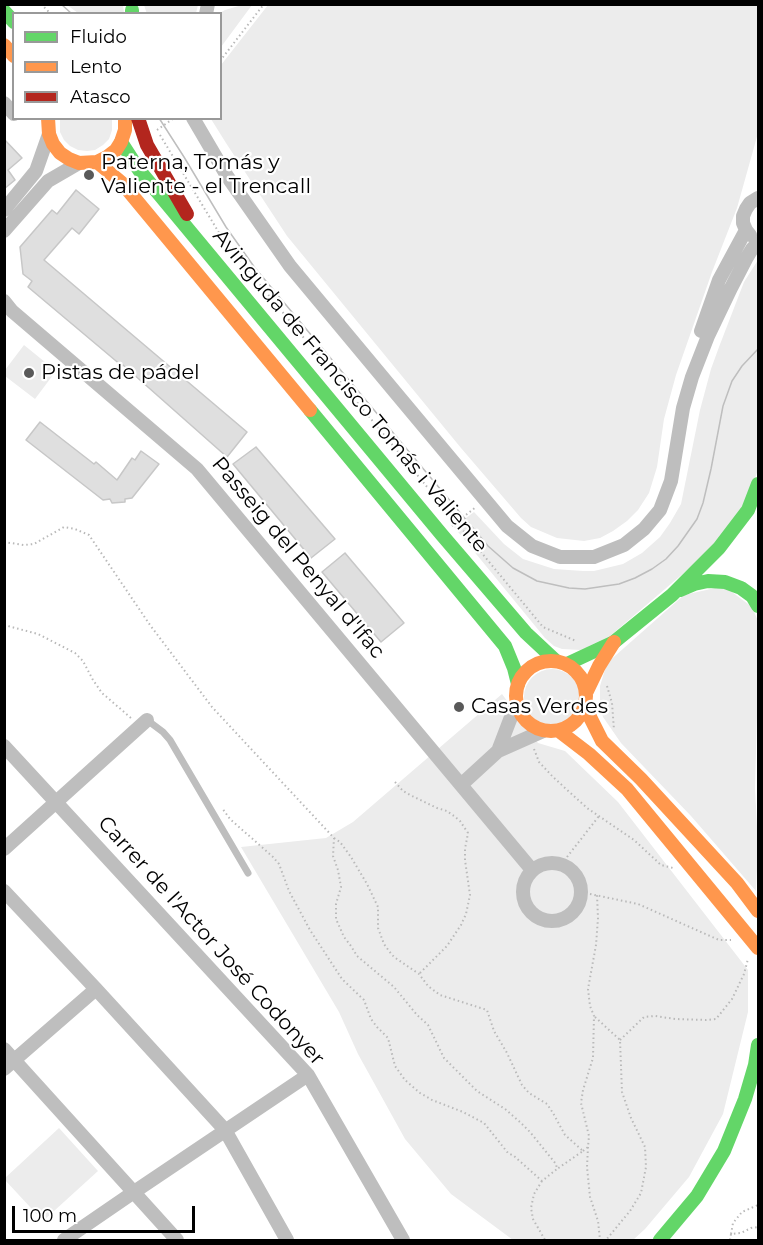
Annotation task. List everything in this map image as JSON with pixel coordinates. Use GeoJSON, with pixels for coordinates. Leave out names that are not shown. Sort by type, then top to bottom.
{"type":"FeatureCollection","features":[{"type":"Feature","properties":{"kind":"main road"},"geometry":{"type":"LineString","coordinates":[[48,120],[49,134],[53,144],[60,153],[79,163],[98,162],[116,150],[122,142],[125,120]]}},
{"type":"Feature","properties":{"kind":"main road"},"geometry":{"type":"LineString","coordinates":[[139,120],[147,146],[160,170],[191,221],[239,291]]}},
{"type":"Feature","properties":{"kind":"main road","name":"Avinguda de Francisco Tomás i Valiente"},"geometry":{"type":"LineString","coordinates":[[122,142],[139,170],[442,535],[526,633],[561,662]]}},
{"type":"Feature","properties":{"kind":"main road","name":"Avinguda de Francisco Tomás i Valiente"},"geometry":{"type":"LineString","coordinates":[[98,162],[122,183],[505,646],[518,684]]}},
{"type":"Feature","properties":{"kind":"main road"},"geometry":{"type":"LineString","coordinates":[[614,642],[587,691],[585,707],[581,715],[568,728],[559,731],[543,730],[531,725],[522,716],[516,704],[516,694],[522,675],[537,663],[561,662],[614,642],[672,595],[719,548],[748,510],[759,484]]}},
{"type":"Feature","properties":{"kind":"main road"},"geometry":{"type":"LineString","coordinates":[[672,595],[694,584],[708,581],[725,582],[741,588],[752,596],[759,606]]}},
{"type":"Feature","properties":{"kind":"main road"},"geometry":{"type":"LineString","coordinates":[[561,662],[576,671],[587,691]]}},
{"type":"Feature","properties":{"kind":"main road"},"geometry":{"type":"LineString","coordinates":[[585,707],[602,741],[649,788],[759,910]]}},
{"type":"Feature","properties":{"kind":"main road"},"geometry":{"type":"LineString","coordinates":[[559,731],[589,754],[627,789],[754,951]]}},
{"type":"Feature","properties":{"kind":"main road"},"geometry":{"type":"LineString","coordinates":[[660,1240],[697,1196],[724,1151],[745,1100],[759,1045]]}},
{"type":"Feature","properties":{"kind":"street"},"geometry":{"type":"LineString","coordinates":[[194,120],[227,176],[290,266],[480,503],[532,546],[560,556],[594,557],[624,545],[644,530],[660,510],[670,481],[683,408],[701,332],[719,280],[746,230]]}},
{"type":"Feature","properties":{"kind":"street"},"geometry":{"type":"LineString","coordinates":[[4,210],[36,171],[49,134]]}},
{"type":"Feature","properties":{"kind":"street"},"geometry":{"type":"LineString","coordinates":[[4,231],[48,181],[79,163]]}},
{"type":"Feature","properties":{"kind":"street"},"geometry":{"type":"LineString","coordinates":[[692,377],[708,336],[731,288],[746,259],[759,241],[746,230],[743,216],[750,203],[759,198]]}},
{"type":"Feature","properties":{"kind":"street","name":"Passeig del Penyal d'Ifac"},"geometry":{"type":"LineString","coordinates":[[4,301],[12,311],[197,469],[532,870]]}},
{"type":"Feature","properties":{"kind":"street"},"geometry":{"type":"LineString","coordinates":[[498,751],[516,704]]}},
{"type":"Feature","properties":{"kind":"street"},"geometry":{"type":"LineString","coordinates":[[4,849],[143,723]]}},
{"type":"Feature","properties":{"kind":"street"},"geometry":{"type":"LineString","coordinates":[[462,784],[498,751],[543,730]]}},
{"type":"Feature","properties":{"kind":"street","name":"Carrer de l'Actor José Codonyer"},"geometry":{"type":"LineString","coordinates":[[4,746],[308,1076],[403,1240]]}},
{"type":"Feature","properties":{"kind":"street"},"geometry":{"type":"LineString","coordinates":[[551,862],[561,864],[577,876],[581,885],[581,895],[572,914],[564,919],[543,920],[534,916],[526,908],[522,888],[525,878],[532,870],[541,864],[551,862]]}},
{"type":"Feature","properties":{"kind":"street"},"geometry":{"type":"LineString","coordinates":[[4,891],[225,1130],[287,1240]]}},
{"type":"Feature","properties":{"kind":"street"},"geometry":{"type":"LineString","coordinates":[[10,1064],[96,989]]}},
{"type":"Feature","properties":{"kind":"street"},"geometry":{"type":"LineString","coordinates":[[4,1049],[10,1064],[134,1192],[177,1240]]}},
{"type":"Feature","properties":{"kind":"street"},"geometry":{"type":"LineString","coordinates":[[64,1240],[308,1076]]}},
{"type":"Feature","properties":{"kind":"lane"},"geometry":{"type":"LineString","coordinates":[[143,723],[163,732],[170,740],[248,873]]}},
{"type":"Feature","properties":{"kind":"path"},"geometry":{"type":"LineString","coordinates":[[222,58],[264,4]]}},
{"type":"Feature","properties":{"kind":"path"},"geometry":{"type":"LineString","coordinates":[[157,130],[171,120]]}},
{"type":"Feature","properties":{"kind":"path"},"geometry":{"type":"LineString","coordinates":[[478,513],[480,503]]}},
{"type":"Feature","properties":{"kind":"path"},"geometry":{"type":"LineString","coordinates":[[442,535],[480,503]]}},
{"type":"Feature","properties":{"kind":"path"},"geometry":{"type":"LineString","coordinates":[[4,542],[34,544],[64,527],[89,535],[150,625],[212,707],[340,842],[351,857],[378,907],[378,928],[384,944],[394,957],[419,974],[428,986],[440,995],[487,1010],[494,1031],[522,1085],[529,1093],[547,1104],[565,1135],[583,1151]]}},
{"type":"Feature","properties":{"kind":"path"},"geometry":{"type":"LineString","coordinates":[[4,624],[39,634],[75,653],[83,661],[102,693],[143,723]]}},
{"type":"Feature","properties":{"kind":"path"},"geometry":{"type":"LineString","coordinates":[[530,741],[539,762],[587,808],[634,840],[661,865],[681,871]]}},
{"type":"Feature","properties":{"kind":"path"},"geometry":{"type":"LineString","coordinates":[[395,783],[410,795],[447,811],[460,821],[468,833],[465,860],[470,895],[466,914],[447,946],[419,974]]}},
{"type":"Feature","properties":{"kind":"path"},"geometry":{"type":"LineString","coordinates":[[222,808],[230,819],[279,864],[289,891],[310,930],[342,979],[364,1000],[371,1019],[388,1038],[395,1066],[405,1080],[432,1100],[455,1108],[484,1123],[508,1153],[542,1181]]}},
{"type":"Feature","properties":{"kind":"path"},"geometry":{"type":"LineString","coordinates":[[567,857],[599,816]]}},
{"type":"Feature","properties":{"kind":"path"},"geometry":{"type":"LineString","coordinates":[[334,838],[333,856],[341,887],[336,904],[336,919],[344,937],[357,956],[394,987],[428,1025],[444,1058],[477,1091],[505,1109],[525,1127],[556,1164],[557,1169]]}},
{"type":"Feature","properties":{"kind":"path"},"geometry":{"type":"LineString","coordinates":[[590,894],[638,904],[719,940],[738,941]]}},
{"type":"Feature","properties":{"kind":"path"},"geometry":{"type":"LineString","coordinates":[[597,895],[596,945],[588,989],[594,1016],[593,1058],[581,1103],[590,1136],[587,1167],[590,1197],[598,1221],[600,1240]]}},
{"type":"Feature","properties":{"kind":"path"},"geometry":{"type":"LineString","coordinates":[[620,1040],[644,1017],[716,1019],[732,999],[754,951]]}},
{"type":"Feature","properties":{"kind":"path"},"geometry":{"type":"LineString","coordinates":[[594,1016],[620,1040],[622,1092],[645,1147],[646,1167],[642,1192],[606,1240]]}},
{"type":"Feature","properties":{"kind":"path"},"geometry":{"type":"LineString","coordinates":[[545,1240],[533,1219],[531,1208],[534,1194],[542,1181],[588,1147]]}},
{"type":"Feature","properties":{"kind":"path"},"geometry":{"type":"LineString","coordinates":[[730,1240],[733,1223],[742,1212],[759,1205]]}},
{"type":"Feature","properties":{"kind":"path"},"geometry":{"type":"LineString","coordinates":[[731,1234],[759,1227]]}},
{"type":"Feature","properties":{"kind":"shaded area"},"geometry":{"type":"Polygon","coordinates":[[[198,4],[196,12],[146,12],[144,5],[198,4]]]}},
{"type":"Feature","properties":{"kind":"shaded area"},"geometry":{"type":"Polygon","coordinates":[[[67,5],[123,5],[124,12],[77,12],[67,5]]]}},
{"type":"Feature","properties":{"kind":"shaded area"},"geometry":{"type":"Polygon","coordinates":[[[242,5],[252,5],[222,46],[222,12],[242,5]]]}},
{"type":"Feature","properties":{"kind":"shaded area"},"geometry":{"type":"Polygon","coordinates":[[[268,5],[758,5],[758,133],[737,208],[676,375],[664,419],[657,467],[649,493],[638,510],[627,521],[600,538],[584,541],[557,538],[531,527],[521,518],[287,236],[212,120],[222,120],[222,64],[268,5]]]}},
{"type":"Feature","properties":{"kind":"shaded area"},"geometry":{"type":"Polygon","coordinates":[[[60,120],[112,120],[109,139],[95,150],[78,150],[70,146],[60,132],[60,120]]]}},
{"type":"Feature","properties":{"kind":"shaded area"},"geometry":{"type":"Polygon","coordinates":[[[758,260],[758,470],[743,510],[713,548],[610,636],[581,650],[554,646],[454,527],[474,512],[504,544],[523,559],[554,569],[594,571],[623,564],[642,553],[660,537],[681,504],[700,410],[711,369],[744,282],[758,260]]]}},
{"type":"Feature","properties":{"kind":"shaded area","name":"Pistas de pádel"},"geometry":{"type":"Polygon","coordinates":[[[24,345],[56,371],[35,399],[5,376],[5,370],[24,345]]]}},
{"type":"Feature","properties":{"kind":"shaded area"},"geometry":{"type":"Polygon","coordinates":[[[724,586],[752,607],[758,621],[756,891],[691,816],[621,743],[603,717],[600,708],[600,686],[607,663],[684,595],[724,586]]]}},
{"type":"Feature","properties":{"kind":"shaded area"},"geometry":{"type":"Polygon","coordinates":[[[552,669],[563,671],[572,677],[578,686],[580,697],[578,708],[572,717],[563,723],[552,725],[541,723],[532,717],[526,708],[524,697],[526,686],[532,677],[541,671],[552,669]]]}},
{"type":"Feature","properties":{"kind":"shaded area"},"geometry":{"type":"Polygon","coordinates":[[[502,694],[538,743],[565,751],[618,802],[748,970],[748,1012],[723,1114],[689,1177],[633,1240],[513,1240],[451,1194],[405,1139],[358,1054],[339,1012],[241,847],[326,838],[353,822],[502,694]]]}},
{"type":"Feature","properties":{"kind":"shaded area"},"geometry":{"type":"Polygon","coordinates":[[[59,1128],[98,1171],[43,1221],[5,1178],[59,1128]]]}},
{"type":"Feature","properties":{"kind":"building"},"geometry":{"type":"Polygon","coordinates":[[[4,139],[22,158],[8,170],[15,180],[4,189],[4,139]]]}},
{"type":"Feature","properties":{"kind":"building"},"geometry":{"type":"Polygon","coordinates":[[[76,190],[99,209],[79,234],[72,228],[44,260],[247,432],[227,457],[123,365],[28,287],[32,281],[23,274],[20,247],[52,210],[57,214],[76,190]]]}},
{"type":"Feature","properties":{"kind":"building"},"geometry":{"type":"Polygon","coordinates":[[[40,422],[117,480],[132,458],[135,460],[141,451],[159,464],[132,498],[125,499],[125,502],[112,503],[110,499],[103,500],[26,440],[40,422]]]}},
{"type":"Feature","properties":{"kind":"building"},"geometry":{"type":"Polygon","coordinates":[[[256,447],[335,539],[311,558],[233,464],[256,447]]]}},
{"type":"Feature","properties":{"kind":"building"},"geometry":{"type":"Polygon","coordinates":[[[345,553],[404,623],[381,642],[322,572],[345,553]]]}},
{"type":"Feature","properties":{"kind":"tram line"},"geometry":{"type":"LineString","coordinates":[[61,4],[70,12]]}},
{"type":"Feature","properties":{"kind":"tram line"},"geometry":{"type":"LineString","coordinates":[[160,120],[226,227],[255,268],[488,546],[513,568],[537,581],[585,589],[619,584],[652,569],[666,559],[697,519],[711,469],[723,406],[732,381],[758,349]]}},
{"type":"Feature","properties":{"kind":"traffic: fast"},"geometry":{"type":"LineString","coordinates":[[4,11],[12,20]]}},
{"type":"Feature","properties":{"kind":"traffic: fast"},"geometry":{"type":"LineString","coordinates":[[121,142],[139,170],[442,535],[526,633],[556,661]]}},
{"type":"Feature","properties":{"kind":"traffic: fast"},"geometry":{"type":"LineString","coordinates":[[310,410],[505,646],[518,684]]}},
{"type":"Feature","properties":{"kind":"traffic: fast"},"geometry":{"type":"LineString","coordinates":[[567,664],[614,642],[672,595],[719,548],[748,510],[758,484]]}},
{"type":"Feature","properties":{"kind":"traffic: fast"},"geometry":{"type":"LineString","coordinates":[[680,590],[708,581],[725,582],[741,588],[752,596],[758,606]]}},
{"type":"Feature","properties":{"kind":"traffic: fast"},"geometry":{"type":"LineString","coordinates":[[660,1240],[697,1196],[724,1151],[745,1099],[758,1045]]}},
{"type":"Feature","properties":{"kind":"traffic: slow"},"geometry":{"type":"LineString","coordinates":[[4,45],[12,54]]}},
{"type":"Feature","properties":{"kind":"traffic: slow"},"geometry":{"type":"LineString","coordinates":[[48,120],[49,134],[53,144],[60,153],[79,163],[97,162],[116,150],[125,130],[125,120]]}},
{"type":"Feature","properties":{"kind":"traffic: slow"},"geometry":{"type":"LineString","coordinates":[[97,162],[122,183],[310,410]]}},
{"type":"Feature","properties":{"kind":"traffic: slow"},"geometry":{"type":"LineString","coordinates":[[587,691],[614,642]]}},
{"type":"Feature","properties":{"kind":"traffic: slow"},"geometry":{"type":"LineString","coordinates":[[558,661],[571,667],[580,676],[584,682],[586,696],[584,710],[576,721],[565,729],[544,731],[526,721],[518,710],[516,689],[526,671],[537,663],[558,661]]}},
{"type":"Feature","properties":{"kind":"traffic: slow"},"geometry":{"type":"LineString","coordinates":[[585,707],[602,741],[641,779],[737,883],[758,911]]}},
{"type":"Feature","properties":{"kind":"traffic: slow"},"geometry":{"type":"LineString","coordinates":[[559,731],[589,754],[627,789],[758,948]]}},
{"type":"Feature","properties":{"kind":"traffic: jam"},"geometry":{"type":"LineString","coordinates":[[139,120],[147,145],[187,214]]}},
{"type":"Feature","properties":{"kind":"place","name":"Paterna, Tomás y Valiente - el Trencall"},"geometry":{"type":"Point","coordinates":[89,175]}},
{"type":"Feature","properties":{"kind":"place","name":"Pistas de pádel"},"geometry":{"type":"Point","coordinates":[29,373]}},
{"type":"Feature","properties":{"kind":"place","name":"Casas Verdes"},"geometry":{"type":"Point","coordinates":[459,707]}}]}
